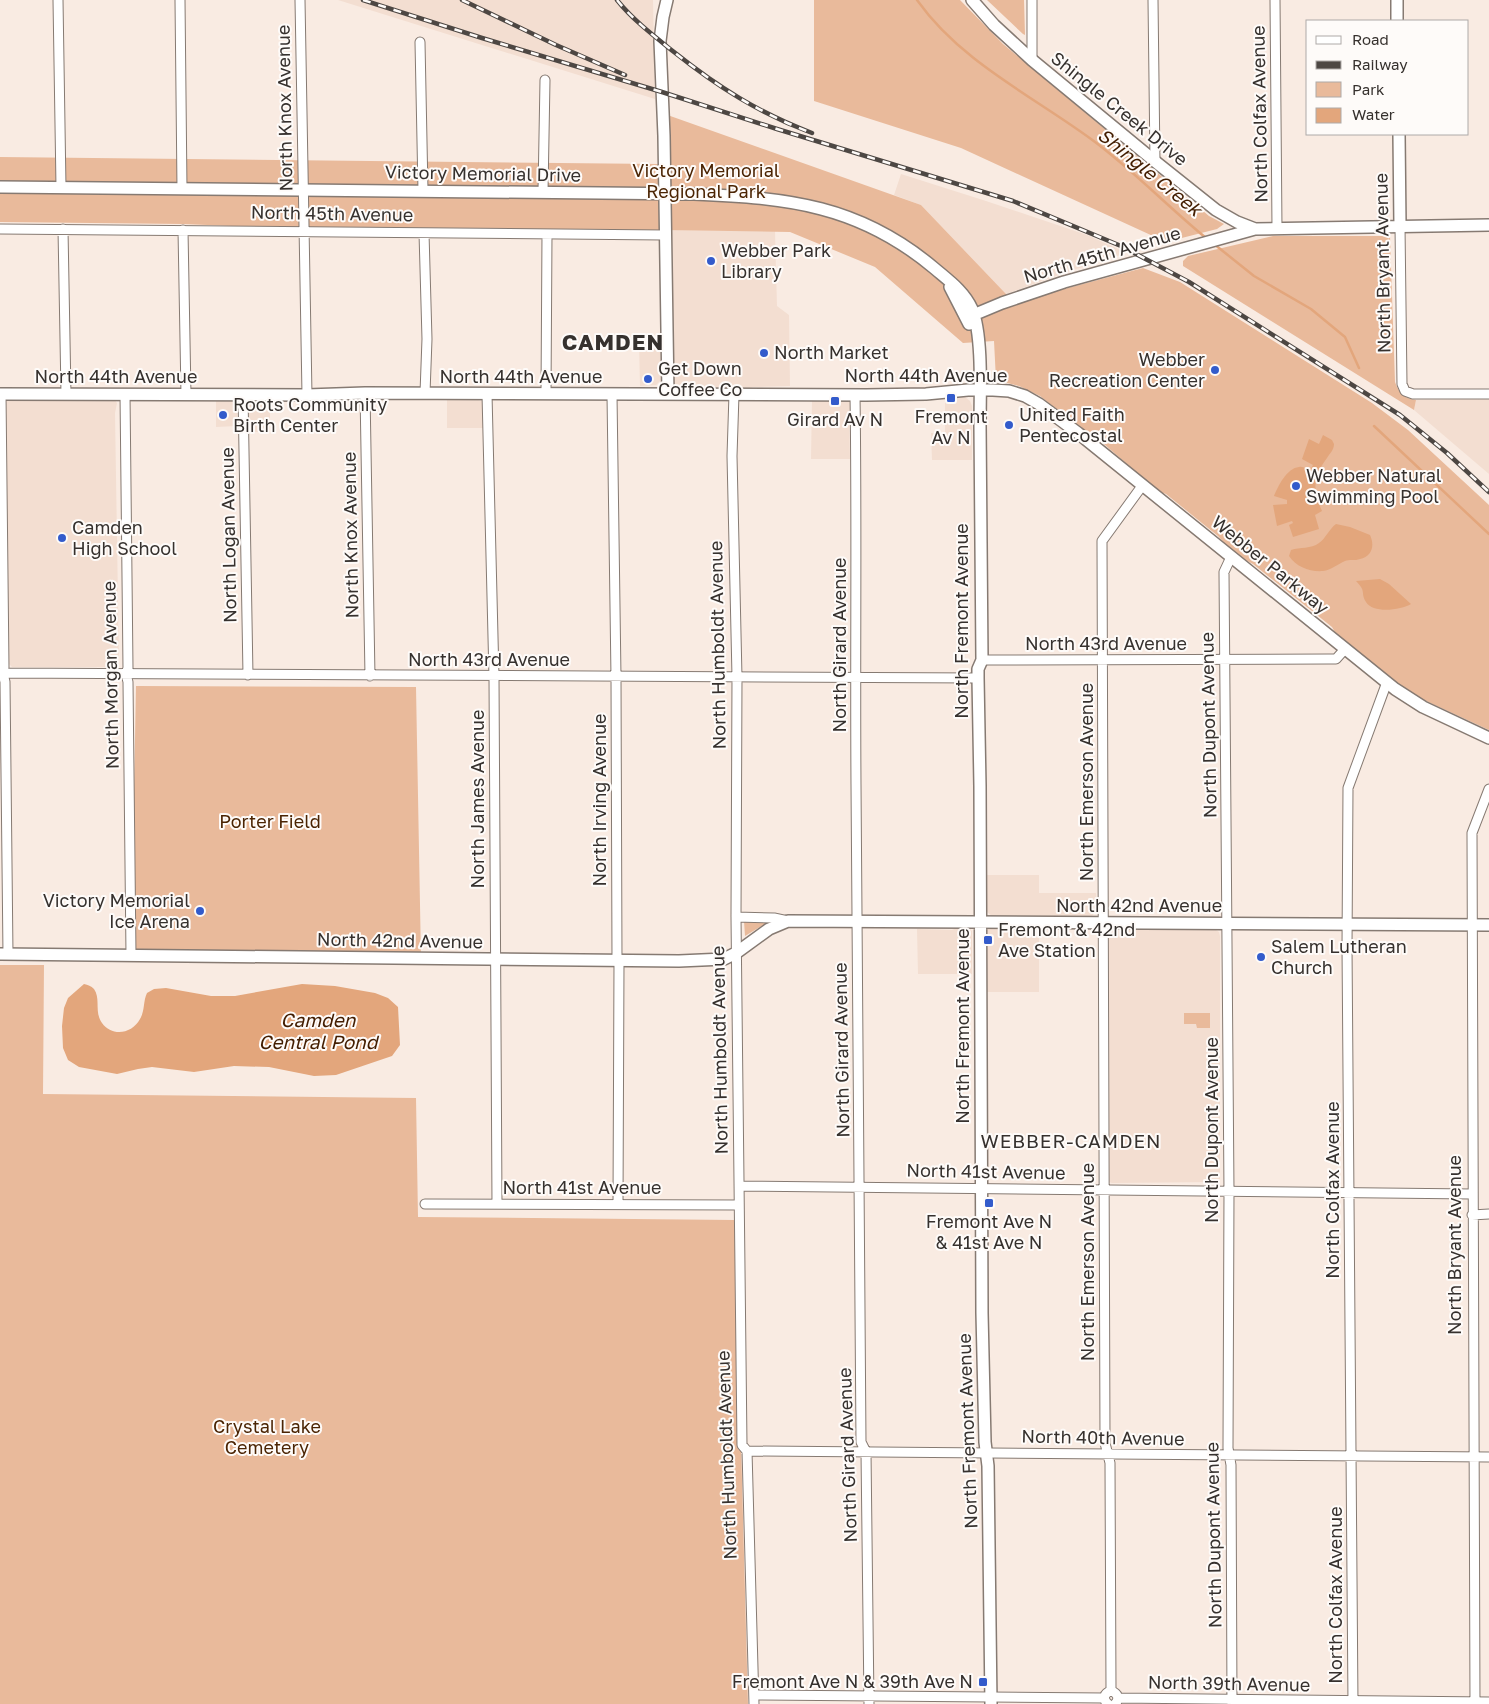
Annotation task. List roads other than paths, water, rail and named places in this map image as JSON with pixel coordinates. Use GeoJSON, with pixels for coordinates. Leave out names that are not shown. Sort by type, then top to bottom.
{"type":"FeatureCollection","features":[{"type":"Feature","properties":{"kind":"street"},"geometry":{"type":"LineString","coordinates":[[58,0],[61,187]]}},
{"type":"Feature","properties":{"kind":"street"},"geometry":{"type":"LineString","coordinates":[[180,0],[182,189]]}},
{"type":"Feature","properties":{"kind":"street","name":"North Knox Avenue"},"geometry":{"type":"LineString","coordinates":[[300,0],[307,395]]}},
{"type":"Feature","properties":{"kind":"street"},"geometry":{"type":"LineString","coordinates":[[667,0],[660,41],[664,136],[664,235],[668,394]]}},
{"type":"Feature","properties":{"kind":"street","name":"Shingle Creek Drive"},"geometry":{"type":"LineString","coordinates":[[972,0],[994,25],[1032,60],[1155,162],[1216,210],[1237,222],[1255,229]]}},
{"type":"Feature","properties":{"kind":"street"},"geometry":{"type":"LineString","coordinates":[[1032,0],[1032,60]]}},
{"type":"Feature","properties":{"kind":"street"},"geometry":{"type":"LineString","coordinates":[[1154,0],[1155,162]]}},
{"type":"Feature","properties":{"kind":"street","name":"North Colfax Avenue"},"geometry":{"type":"LineString","coordinates":[[1275,0],[1277,228]]}},
{"type":"Feature","properties":{"kind":"street"},"geometry":{"type":"LineString","coordinates":[[1397,0],[1397,20]]}},
{"type":"Feature","properties":{"kind":"street"},"geometry":{"type":"LineString","coordinates":[[420,42],[422,191]]}},
{"type":"Feature","properties":{"kind":"street"},"geometry":{"type":"LineString","coordinates":[[543,192],[545,80]]}},
{"type":"Feature","properties":{"kind":"street","name":"North Bryant Avenue"},"geometry":{"type":"LineString","coordinates":[[1399,135],[1402,384],[1405,391],[1413,394],[1489,394]]}},
{"type":"Feature","properties":{"kind":"street","name":"Victory Memorial Drive"},"geometry":{"type":"LineString","coordinates":[[0,187],[664,194],[780,200],[834,212],[863,223],[901,242],[961,292],[979,347]]}},
{"type":"Feature","properties":{"kind":"street","name":"North 45th Avenue"},"geometry":{"type":"LineString","coordinates":[[970,316],[1002,302],[1064,282],[1255,229],[1489,225]]}},
{"type":"Feature","properties":{"kind":"street","name":"North 45th Avenue"},"geometry":{"type":"LineString","coordinates":[[0,229],[664,235]]}},
{"type":"Feature","properties":{"kind":"street"},"geometry":{"type":"LineString","coordinates":[[63,229],[66,394]]}},
{"type":"Feature","properties":{"kind":"street"},"geometry":{"type":"LineString","coordinates":[[183,230],[186,395]]}},
{"type":"Feature","properties":{"kind":"street"},"geometry":{"type":"LineString","coordinates":[[424,233],[427,339],[425,394]]}},
{"type":"Feature","properties":{"kind":"street"},"geometry":{"type":"LineString","coordinates":[[546,394],[547,234]]}},
{"type":"Feature","properties":{"kind":"street","name":"North Fremont Avenue"},"geometry":{"type":"LineString","coordinates":[[979,347],[982,660],[978,669],[981,923],[981,1188],[986,1453],[988,1466],[991,1700]]}},
{"type":"Feature","properties":{"kind":"street","name":"North 44th Avenue"},"geometry":{"type":"LineString","coordinates":[[1,394],[926,394],[980,390],[1009,391],[1025,396],[1039,404]]}},
{"type":"Feature","properties":{"kind":"street","name":"North Knox Avenue"},"geometry":{"type":"LineString","coordinates":[[365,393],[370,676]]}},
{"type":"Feature","properties":{"kind":"street"},"geometry":{"type":"LineString","coordinates":[[1,394],[4,667],[2,673],[4,682],[4,954]]}},
{"type":"Feature","properties":{"kind":"street","name":"North Morgan Avenue"},"geometry":{"type":"LineString","coordinates":[[125,394],[128,668],[126,674],[128,682],[131,955]]}},
{"type":"Feature","properties":{"kind":"street","name":"North Logan Avenue"},"geometry":{"type":"LineString","coordinates":[[243,394],[248,675]]}},
{"type":"Feature","properties":{"kind":"street","name":"North James Avenue"},"geometry":{"type":"LineString","coordinates":[[487,394],[494,677],[497,1204]]}},
{"type":"Feature","properties":{"kind":"street","name":"North Humboldt Avenue"},"geometry":{"type":"LineString","coordinates":[[734,394],[732,456],[737,677],[736,953],[742,1445],[747,1451],[754,1700]]}},
{"type":"Feature","properties":{"kind":"street","name":"North Girard Avenue"},"geometry":{"type":"LineString","coordinates":[[855,394],[855,678],[861,1442],[866,1452],[869,1700]]}},
{"type":"Feature","properties":{"kind":"street","name":"North Irving Avenue"},"geometry":{"type":"LineString","coordinates":[[612,395],[616,677],[617,961],[619,963],[618,1204]]}},
{"type":"Feature","properties":{"kind":"street","name":"Webber Parkway"},"geometry":{"type":"LineString","coordinates":[[1039,404],[1409,699],[1489,738]]}},
{"type":"Feature","properties":{"kind":"street","name":"North Emerson Avenue"},"geometry":{"type":"LineString","coordinates":[[1111,1699],[1110,1464],[1105,1444],[1102,541],[1142,486]]}},
{"type":"Feature","properties":{"kind":"street","name":"North Dupont Avenue"},"geometry":{"type":"LineString","coordinates":[[1231,557],[1224,572],[1224,660],[1229,1191],[1228,1455],[1231,1466],[1232,1702]]}},
{"type":"Feature","properties":{"kind":"street","name":"North 43rd Avenue"},"geometry":{"type":"LineString","coordinates":[[982,660],[1336,659],[1345,649]]}},
{"type":"Feature","properties":{"kind":"street","name":"North 43rd Avenue"},"geometry":{"type":"LineString","coordinates":[[2,673],[978,678]]}},
{"type":"Feature","properties":{"kind":"street","name":"North Colfax Avenue"},"geometry":{"type":"LineString","coordinates":[[1353,1703],[1348,788],[1387,682]]}},
{"type":"Feature","properties":{"kind":"street","name":"North Bryant Avenue"},"geometry":{"type":"LineString","coordinates":[[1475,1703],[1472,833],[1489,789]]}},
{"type":"Feature","properties":{"kind":"street","name":"North 42nd Avenue"},"geometry":{"type":"LineString","coordinates":[[736,917],[770,917],[788,921],[857,922],[1489,925]]}},
{"type":"Feature","properties":{"kind":"street","name":"North 42nd Avenue"},"geometry":{"type":"LineString","coordinates":[[4,954],[495,960],[714,960],[724,959],[736,953],[769,929],[788,921]]}},
{"type":"Feature","properties":{"kind":"street","name":"North 41st Avenue"},"geometry":{"type":"LineString","coordinates":[[739,1186],[1472,1194]]}},
{"type":"Feature","properties":{"kind":"street","name":"North 41st Avenue"},"geometry":{"type":"LineString","coordinates":[[425,1204],[739,1206]]}},
{"type":"Feature","properties":{"kind":"street"},"geometry":{"type":"LineString","coordinates":[[1472,1215],[1489,1214]]}},
{"type":"Feature","properties":{"kind":"street","name":"North 40th Avenue"},"geometry":{"type":"LineString","coordinates":[[747,1451],[1489,1458]]}},
{"type":"Feature","properties":{"kind":"street","name":"North 39th Avenue"},"geometry":{"type":"LineString","coordinates":[[754,1700],[1111,1699],[1353,1703],[1489,1702]]}},
{"type":"Feature","properties":{"kind":"water","name":"Webber Natural Swimming Pool"},"geometry":{"type":"Polygon","coordinates":[[[1323,435],[1332,440],[1334,444],[1333,450],[1322,465],[1316,478],[1317,497],[1322,511],[1315,515],[1319,529],[1293,537],[1289,525],[1293,523],[1292,521],[1277,526],[1273,505],[1287,504],[1287,500],[1274,496],[1287,474],[1295,468],[1303,467],[1310,470],[1313,465],[1302,459],[1309,439],[1319,444],[1323,435]]]}},
{"type":"Feature","properties":{"kind":"water"},"geometry":{"type":"Polygon","coordinates":[[[1336,524],[1370,535],[1372,547],[1370,553],[1364,558],[1347,560],[1323,571],[1313,571],[1304,568],[1295,563],[1289,556],[1291,550],[1319,543],[1336,524]]]}},
{"type":"Feature","properties":{"kind":"water"},"geometry":{"type":"Polygon","coordinates":[[[1380,579],[1389,584],[1411,604],[1387,610],[1370,606],[1364,599],[1362,590],[1356,581],[1380,579]]]}},
{"type":"Feature","properties":{"kind":"water","name":"Camden Central Pond"},"geometry":{"type":"Polygon","coordinates":[[[84,984],[92,987],[96,993],[98,1014],[102,1023],[116,1032],[127,1031],[136,1024],[142,1016],[147,993],[154,989],[166,988],[211,996],[235,996],[302,984],[335,986],[375,993],[388,998],[398,1007],[400,1045],[392,1056],[336,1075],[314,1076],[269,1067],[234,1066],[194,1072],[152,1067],[117,1074],[79,1067],[68,1060],[63,1048],[62,1026],[64,1008],[68,998],[84,984]]]}},
{"type":"Feature","properties":{"kind":"waterway","name":"Shingle Creek"},"geometry":{"type":"LineString","coordinates":[[917,0],[954,42],[998,76],[1091,139],[1206,238]]}},
{"type":"Feature","properties":{"kind":"waterway","name":"Shingle Creek"},"geometry":{"type":"LineString","coordinates":[[1214,244],[1254,276],[1311,309],[1345,337],[1359,368]]}},
{"type":"Feature","properties":{"kind":"waterway","name":"Shingle Creek"},"geometry":{"type":"LineString","coordinates":[[1374,426],[1489,534]]}},
{"type":"Feature","properties":{"kind":"railway"},"geometry":{"type":"LineString","coordinates":[[363,0],[1013,201],[1121,246],[1189,282],[1400,415],[1447,453],[1489,492]]}},
{"type":"Feature","properties":{"kind":"railway"},"geometry":{"type":"LineString","coordinates":[[462,0],[556,45],[625,75]]}},
{"type":"Feature","properties":{"kind":"railway"},"geometry":{"type":"LineString","coordinates":[[617,0],[644,28],[723,88],[774,117],[812,133]]}},
{"type":"Feature","properties":{"kind":"place","name":"Webber Park Library"},"geometry":{"type":"Point","coordinates":[711,261]}},
{"type":"Feature","properties":{"kind":"place","name":"North Market"},"geometry":{"type":"Point","coordinates":[764,353]}},
{"type":"Feature","properties":{"kind":"place","name":"Webber Recreation Center"},"geometry":{"type":"Point","coordinates":[1215,370]}},
{"type":"Feature","properties":{"kind":"place","name":"Get Down Coffee Co"},"geometry":{"type":"Point","coordinates":[648,379]}},
{"type":"Feature","properties":{"kind":"place","name":"Fremont Av N"},"geometry":{"type":"Point","coordinates":[951,398]}},
{"type":"Feature","properties":{"kind":"place","name":"Girard Av N"},"geometry":{"type":"Point","coordinates":[835,401]}},
{"type":"Feature","properties":{"kind":"place","name":"Roots Community Birth Center"},"geometry":{"type":"Point","coordinates":[223,415]}},
{"type":"Feature","properties":{"kind":"place","name":"United Faith Pentecostal"},"geometry":{"type":"Point","coordinates":[1009,425]}},
{"type":"Feature","properties":{"kind":"place","name":"Webber Natural Swimming Pool"},"geometry":{"type":"Point","coordinates":[1296,486]}},
{"type":"Feature","properties":{"kind":"place","name":"Camden High School"},"geometry":{"type":"Point","coordinates":[62,538]}},
{"type":"Feature","properties":{"kind":"place","name":"Victory Memorial Ice Arena"},"geometry":{"type":"Point","coordinates":[200,911]}},
{"type":"Feature","properties":{"kind":"place","name":"Fremont & 42nd Ave Station"},"geometry":{"type":"Point","coordinates":[988,940]}},
{"type":"Feature","properties":{"kind":"place","name":"Salem Lutheran Church"},"geometry":{"type":"Point","coordinates":[1261,957]}},
{"type":"Feature","properties":{"kind":"place","name":"Fremont Ave N & 41st Ave N"},"geometry":{"type":"Point","coordinates":[989,1203]}},
{"type":"Feature","properties":{"kind":"place","name":"Fremont Ave N & 39th Ave N"},"geometry":{"type":"Point","coordinates":[983,1682]}},
{"type":"Feature","properties":{"kind":"district","name":"CAMDEN"},"geometry":{"type":"Point","coordinates":[613,342]}},
{"type":"Feature","properties":{"kind":"district","name":"WEBBER-CAMDEN"},"geometry":{"type":"Point","coordinates":[1071,1141]}},
{"type":"Feature","properties":{"kind":"park label","name":"Victory Memorial Regional Park"},"geometry":{"type":"Point","coordinates":[706,181]}},
{"type":"Feature","properties":{"kind":"park label","name":"Porter Field"},"geometry":{"type":"Point","coordinates":[270,822]}},
{"type":"Feature","properties":{"kind":"park label","name":"Crystal Lake Cemetery"},"geometry":{"type":"Point","coordinates":[267,1437]}}]}
